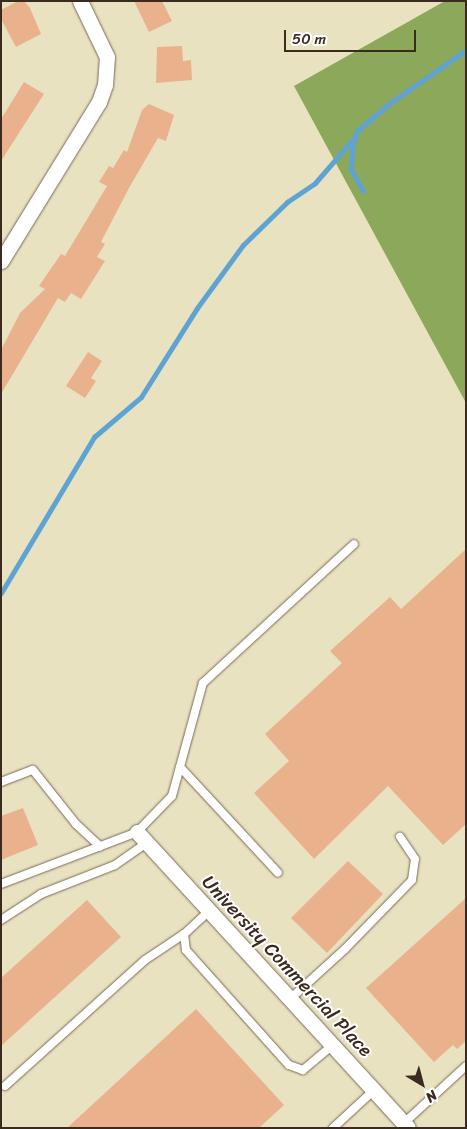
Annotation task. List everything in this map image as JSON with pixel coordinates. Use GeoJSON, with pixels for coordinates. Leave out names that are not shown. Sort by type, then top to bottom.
{"type":"FeatureCollection","features":[{"type":"Feature","properties":{"kind":"street"},"geometry":{"type":"LineString","coordinates":[[1,261],[99,102],[106,85],[107,57],[80,1]]}},
{"type":"Feature","properties":{"kind":"street","name":"University Commercial Place"},"geometry":{"type":"LineString","coordinates":[[137,832],[406,1126]]}},
{"type":"Feature","properties":{"kind":"lane"},"geometry":{"type":"LineString","coordinates":[[1,884],[137,832],[172,796],[203,683],[354,544]]}},
{"type":"Feature","properties":{"kind":"lane"},"geometry":{"type":"LineString","coordinates":[[180,767],[278,873]]}},
{"type":"Feature","properties":{"kind":"lane"},"geometry":{"type":"LineString","coordinates":[[1,782],[33,770],[76,824],[100,846]]}},
{"type":"Feature","properties":{"kind":"lane"},"geometry":{"type":"LineString","coordinates":[[290,999],[345,949],[412,880],[415,859],[400,837]]}},
{"type":"Feature","properties":{"kind":"lane"},"geometry":{"type":"LineString","coordinates":[[1,920],[41,894],[115,865],[147,843]]}},
{"type":"Feature","properties":{"kind":"lane"},"geometry":{"type":"LineString","coordinates":[[5,1086],[146,960],[184,934],[209,911]]}},
{"type":"Feature","properties":{"kind":"lane"},"geometry":{"type":"LineString","coordinates":[[184,934],[186,950],[295,1070],[303,1070],[332,1045]]}},
{"type":"Feature","properties":{"kind":"lane"},"geometry":{"type":"LineString","coordinates":[[406,1126],[466,1066]]}},
{"type":"Feature","properties":{"kind":"lane"},"geometry":{"type":"LineString","coordinates":[[333,1128],[374,1090]]}},
{"type":"Feature","properties":{"kind":"green space"},"geometry":{"type":"Polygon","coordinates":[[[445,1],[466,1],[466,403],[294,86],[445,1]]]}},
{"type":"Feature","properties":{"kind":"building"},"geometry":{"type":"Polygon","coordinates":[[[18,1],[24,1],[30,8],[41,34],[16,47],[1,19],[1,10],[18,1]]]}},
{"type":"Feature","properties":{"kind":"building"},"geometry":{"type":"Polygon","coordinates":[[[134,1],[162,1],[172,21],[149,32],[134,1]]]}},
{"type":"Feature","properties":{"kind":"building"},"geometry":{"type":"Polygon","coordinates":[[[182,46],[183,61],[191,60],[192,80],[156,83],[157,47],[182,46]]]}},
{"type":"Feature","properties":{"kind":"building"},"geometry":{"type":"Polygon","coordinates":[[[24,82],[44,94],[1,161],[1,119],[24,82]]]}},
{"type":"Feature","properties":{"kind":"building"},"geometry":{"type":"Polygon","coordinates":[[[149,104],[174,115],[166,141],[158,138],[101,242],[105,244],[97,257],[105,261],[81,299],[71,293],[65,302],[58,298],[1,394],[1,350],[20,313],[45,289],[39,286],[61,254],[65,256],[107,186],[99,182],[109,166],[113,168],[124,150],[127,152],[142,110],[149,104]]]}},
{"type":"Feature","properties":{"kind":"building"},"geometry":{"type":"Polygon","coordinates":[[[88,352],[102,361],[91,378],[96,381],[85,398],[66,386],[88,352]]]}},
{"type":"Feature","properties":{"kind":"building"},"geometry":{"type":"Polygon","coordinates":[[[466,549],[466,824],[443,845],[388,786],[314,859],[254,793],[289,761],[265,734],[342,663],[330,651],[390,597],[401,609],[466,549]]]}},
{"type":"Feature","properties":{"kind":"building"},"geometry":{"type":"Polygon","coordinates":[[[23,808],[38,845],[1,860],[1,816],[23,808]]]}},
{"type":"Feature","properties":{"kind":"building"},"geometry":{"type":"Polygon","coordinates":[[[348,861],[383,894],[327,953],[291,918],[348,861]]]}},
{"type":"Feature","properties":{"kind":"building"},"geometry":{"type":"Polygon","coordinates":[[[466,898],[466,1041],[457,1049],[453,1045],[434,1062],[366,988],[466,898]]]}},
{"type":"Feature","properties":{"kind":"building"},"geometry":{"type":"Polygon","coordinates":[[[87,900],[121,937],[1,1046],[1,978],[87,900]]]}},
{"type":"Feature","properties":{"kind":"building"},"geometry":{"type":"Polygon","coordinates":[[[196,1009],[284,1105],[259,1128],[67,1128],[196,1009]]]}},
{"type":"Feature","properties":{"kind":"waterway"},"geometry":{"type":"LineString","coordinates":[[363,191],[351,169],[353,141],[358,130],[390,103],[466,50]]}},
{"type":"Feature","properties":{"kind":"waterway"},"geometry":{"type":"LineString","coordinates":[[1,593],[94,437],[141,397],[197,308],[243,245],[287,202],[315,183],[354,138]]}}]}
